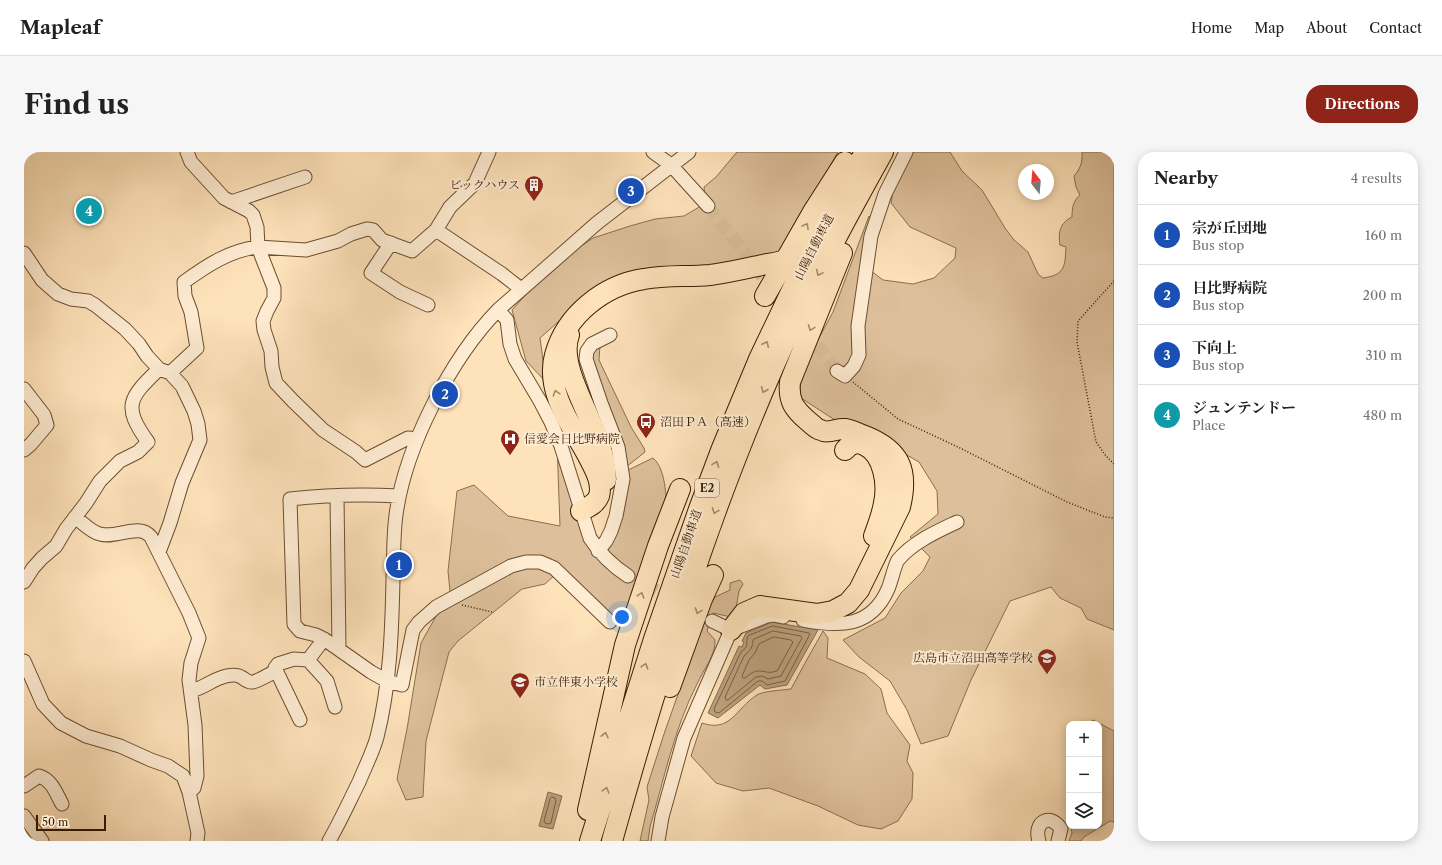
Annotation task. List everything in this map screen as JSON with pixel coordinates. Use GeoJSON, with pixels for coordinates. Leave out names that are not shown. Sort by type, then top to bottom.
{"type":"FeatureCollection","features":[{"type":"Feature","properties":{"kind":"highway"},"geometry":{"type":"LineString","coordinates":[[765,296],[814,212],[852,152]]}},
{"type":"Feature","properties":{"kind":"highway","name":"山陽自動車道"},"geometry":{"type":"LineString","coordinates":[[590,841],[656,632],[696,516],[722,448],[759,359],[810,252],[865,152]]}},
{"type":"Feature","properties":{"kind":"highway","name":"山陽自動車道"},"geometry":{"type":"LineString","coordinates":[[614,841],[661,671],[713,518],[738,452],[773,367],[812,284],[883,152]]}},
{"type":"Feature","properties":{"kind":"highway"},"geometry":{"type":"LineString","coordinates":[[731,630],[740,613],[754,604],[766,602],[816,610],[833,606],[848,597],[858,583],[882,512],[894,490],[890,464],[891,451],[884,445],[862,435],[843,429],[829,431],[820,430],[794,407],[789,390],[790,382],[847,240],[891,152]]}},
{"type":"Feature","properties":{"kind":"highway"},"geometry":{"type":"LineString","coordinates":[[585,431],[565,414],[553,380],[555,356],[561,339],[570,324],[582,310],[598,297],[620,285],[644,279],[712,275],[763,264],[779,263],[787,259]]}},
{"type":"Feature","properties":{"kind":"highway"},"geometry":{"type":"LineString","coordinates":[[581,511],[596,501],[599,494],[600,485],[585,431],[584,405],[568,362],[568,338],[574,326],[583,315],[608,294],[645,282],[723,277],[761,269],[773,273],[776,279]]}},
{"type":"Feature","properties":{"kind":"highway"},"geometry":{"type":"LineString","coordinates":[[845,450],[854,443],[865,445],[890,464]]}},
{"type":"Feature","properties":{"kind":"highway"},"geometry":{"type":"LineString","coordinates":[[581,841],[626,645],[655,553],[680,489]]}},
{"type":"Feature","properties":{"kind":"highway"},"geometry":{"type":"LineString","coordinates":[[614,841],[647,755],[678,663],[702,599],[713,575]]}},
{"type":"Feature","properties":{"kind":"street"},"geometry":{"type":"LineString","coordinates":[[187,152],[191,162],[224,198],[249,211],[253,215],[257,227],[258,248],[274,288],[274,298],[263,321],[264,330],[271,351],[272,367],[276,383],[292,401],[323,430],[356,452],[365,460],[408,438],[417,439]]}},
{"type":"Feature","properties":{"kind":"street"},"geometry":{"type":"LineString","coordinates":[[24,582],[28,564],[42,558],[56,546],[100,481],[120,461],[138,452],[148,442],[136,426],[132,415],[131,405],[136,394],[164,371],[197,348],[191,312],[185,296],[184,282],[206,267],[226,257],[250,248],[306,250],[338,241],[351,234],[367,229],[372,230],[382,240],[412,251],[436,230],[450,207],[474,183],[489,152]]}},
{"type":"Feature","properties":{"kind":"street"},"geometry":{"type":"LineString","coordinates":[[653,152],[671,165],[708,206]]}},
{"type":"Feature","properties":{"kind":"street"},"geometry":{"type":"LineString","coordinates":[[329,841],[366,766],[376,738],[387,681],[391,636],[394,536],[399,496],[410,457],[431,408],[467,347],[498,310],[597,223],[688,152]]}},
{"type":"Feature","properties":{"kind":"street"},"geometry":{"type":"LineString","coordinates":[[841,374],[854,366],[859,355],[858,326],[871,236],[885,194],[906,152]]}},
{"type":"Feature","properties":{"kind":"street"},"geometry":{"type":"LineString","coordinates":[[231,202],[305,177]]}},
{"type":"Feature","properties":{"kind":"street"},"geometry":{"type":"LineString","coordinates":[[436,230],[522,289]]}},
{"type":"Feature","properties":{"kind":"street"},"geometry":{"type":"LineString","coordinates":[[391,243],[371,273],[400,292],[428,305]]}},
{"type":"Feature","properties":{"kind":"street"},"geometry":{"type":"LineString","coordinates":[[24,253],[42,280],[58,294],[71,299],[88,301],[96,305],[125,330],[139,344],[146,356],[182,386],[194,411],[198,424],[200,440],[182,483],[170,523],[159,552]]}},
{"type":"Feature","properties":{"kind":"street"},"geometry":{"type":"LineString","coordinates":[[498,310],[507,320],[510,344],[515,359],[551,422],[561,446],[590,538],[598,551],[616,568],[628,576]]}},
{"type":"Feature","properties":{"kind":"street"},"geometry":{"type":"LineString","coordinates":[[598,551],[606,541],[611,531],[618,510],[623,479],[618,446],[586,359],[587,351],[592,344],[610,335]]}},
{"type":"Feature","properties":{"kind":"street"},"geometry":{"type":"LineString","coordinates":[[24,389],[44,415],[47,425],[24,450]]}},
{"type":"Feature","properties":{"kind":"street"},"geometry":{"type":"LineString","coordinates":[[565,414],[573,418],[580,416],[584,405]]}},
{"type":"Feature","properties":{"kind":"street"},"geometry":{"type":"LineString","coordinates":[[399,496],[337,496],[290,499],[294,624],[300,631],[316,635],[324,639],[371,672],[387,681],[402,685],[413,630],[419,622],[436,606],[511,566],[526,562],[540,562],[554,568],[610,622]]}},
{"type":"Feature","properties":{"kind":"street"},"geometry":{"type":"LineString","coordinates":[[337,496],[339,649]]}},
{"type":"Feature","properties":{"kind":"street"},"geometry":{"type":"LineString","coordinates":[[75,517],[92,531],[99,534],[115,535],[141,530],[147,532],[159,552],[189,613],[199,638],[191,663],[189,680],[194,725],[197,776],[194,788],[189,792]]}},
{"type":"Feature","properties":{"kind":"street"},"geometry":{"type":"LineString","coordinates":[[658,841],[662,817],[684,738],[731,630],[773,615],[825,625],[843,624],[855,621],[879,606],[894,575],[896,562],[907,551],[927,537],[957,522]]}},
{"type":"Feature","properties":{"kind":"street"},"geometry":{"type":"LineString","coordinates":[[712,620],[731,630]]}},
{"type":"Feature","properties":{"kind":"street"},"geometry":{"type":"LineString","coordinates":[[308,660],[324,639]]}},
{"type":"Feature","properties":{"kind":"street"},"geometry":{"type":"LineString","coordinates":[[300,720],[275,668],[278,664],[285,661],[294,659],[308,660],[327,681],[335,707]]}},
{"type":"Feature","properties":{"kind":"street"},"geometry":{"type":"LineString","coordinates":[[24,661],[43,704],[60,723],[86,736],[120,746],[168,766],[183,776],[189,792],[198,833],[197,841]]}},
{"type":"Feature","properties":{"kind":"street"},"geometry":{"type":"LineString","coordinates":[[191,691],[206,686],[226,676],[241,676],[247,681],[253,682],[276,671]]}},
{"type":"Feature","properties":{"kind":"street"},"geometry":{"type":"LineString","coordinates":[[24,786],[39,776],[46,778],[52,784],[62,804]]}},
{"type":"Feature","properties":{"kind":"street"},"geometry":{"type":"LineString","coordinates":[[24,816],[42,841]]}},
{"type":"Feature","properties":{"kind":"street"},"geometry":{"type":"LineString","coordinates":[[1039,841],[1037,833],[1038,826],[1051,820],[1056,822],[1061,829],[1058,841]]}},
{"type":"Feature","properties":{"kind":"path"},"geometry":{"type":"LineString","coordinates":[[1114,281],[1078,321],[1077,342],[1096,442],[1114,464]]}},
{"type":"Feature","properties":{"kind":"path"},"geometry":{"type":"LineString","coordinates":[[841,374],[898,419],[965,450],[1067,502],[1105,517],[1114,518]]}},
{"type":"Feature","properties":{"kind":"path"},"geometry":{"type":"LineString","coordinates":[[461,605],[492,612]]}},
{"type":"Feature","properties":{"kind":"shaded area"},"geometry":{"type":"Polygon","coordinates":[[[737,152],[838,152],[779,254],[700,269],[575,307],[540,338],[546,382],[526,361],[512,310],[529,291],[574,251],[593,238],[655,219],[684,216],[701,206],[705,198],[704,187],[716,177],[737,152]]]}},
{"type":"Feature","properties":{"kind":"shaded area"},"geometry":{"type":"Polygon","coordinates":[[[912,152],[950,152],[962,171],[982,190],[1014,240],[1028,252],[1038,274],[1043,278],[1056,275],[1060,272],[1064,265],[1066,247],[1060,245],[1059,236],[1062,225],[1072,217],[1073,205],[1080,195],[1076,187],[1074,176],[1081,165],[1082,152],[1114,152],[1114,630],[1087,619],[1081,608],[1060,598],[1051,587],[1010,601],[971,680],[948,736],[921,744],[907,710],[890,681],[859,657],[843,640],[885,618],[901,593],[923,571],[930,557],[910,537],[938,514],[937,491],[919,462],[900,451],[841,424],[801,398],[800,386],[813,349],[833,312],[869,216],[873,221],[862,264],[883,280],[913,284],[934,278],[955,258],[956,248],[910,227],[891,203],[894,186],[912,152]]]}},
{"type":"Feature","properties":{"kind":"shaded area"},"geometry":{"type":"Polygon","coordinates":[[[600,345],[599,360],[631,427],[645,452],[626,467],[590,356],[594,349],[600,345]]]}},
{"type":"Feature","properties":{"kind":"shaded area"},"geometry":{"type":"Polygon","coordinates":[[[557,443],[578,515],[610,555],[607,549],[613,540],[621,521],[626,502],[626,471],[653,458],[661,469],[667,513],[627,625],[556,574],[545,584],[522,589],[458,641],[449,652],[426,741],[423,797],[406,800],[397,779],[421,643],[450,591],[448,571],[457,491],[474,485],[508,516],[560,526],[557,443]]]}},
{"type":"Feature","properties":{"kind":"shaded area"},"geometry":{"type":"Polygon","coordinates":[[[740,580],[743,584],[739,591],[735,614],[731,617],[713,613],[707,631],[715,640],[715,646],[709,662],[689,701],[676,736],[650,827],[648,841],[640,841],[649,800],[647,787],[665,731],[708,610],[715,597],[730,590],[730,583],[740,580]]]}},
{"type":"Feature","properties":{"kind":"shaded area"},"geometry":{"type":"Polygon","coordinates":[[[823,631],[828,638],[827,658],[865,674],[881,689],[887,713],[910,745],[907,761],[913,773],[912,799],[898,821],[881,829],[858,825],[818,806],[769,788],[743,791],[716,783],[691,756],[702,723],[720,725],[732,718],[757,695],[791,689],[823,631]]]}},
{"type":"Feature","properties":{"kind":"shaded area"},"geometry":{"type":"Polygon","coordinates":[[[1102,725],[1114,731],[1114,822],[1110,821],[1102,826],[1102,725]]]}},
{"type":"Feature","properties":{"kind":"shaded area"},"geometry":{"type":"Polygon","coordinates":[[[1071,829],[1097,829],[1084,837],[1081,841],[1069,841],[1072,833],[1071,829]]]}},
{"type":"Feature","properties":{"kind":"water"},"geometry":{"type":"Polygon","coordinates":[[[772,622],[818,630],[787,685],[765,689],[760,685],[718,718],[708,713],[739,646],[742,647],[744,642],[742,641],[746,633],[772,622]]]}},
{"type":"Feature","properties":{"kind":"water"},"geometry":{"type":"Polygon","coordinates":[[[548,792],[562,796],[553,829],[539,826],[548,792]]]}},
{"type":"Feature","properties":{"kind":"tunnel"},"geometry":{"type":"LineString","coordinates":[[708,206],[789,310]]}},
{"type":"Feature","properties":{"kind":"tunnel"},"geometry":{"type":"LineString","coordinates":[[805,330],[837,371]]}},
{"type":"Feature","properties":{"kind":"tunnel"},"geometry":{"type":"LineString","coordinates":[[628,576],[674,600]]}},
{"type":"Feature","properties":{"kind":"place","name":"下向上"},"geometry":{"type":"Point","coordinates":[631,191]}},
{"type":"Feature","properties":{"kind":"place","name":"ビックハウス"},"geometry":{"type":"Point","coordinates":[534,202]}},
{"type":"Feature","properties":{"kind":"place","name":"ジュンテンドー"},"geometry":{"type":"Point","coordinates":[89,211]}},
{"type":"Feature","properties":{"kind":"place","name":"日比野病院"},"geometry":{"type":"Point","coordinates":[445,394]}},
{"type":"Feature","properties":{"kind":"place","name":"沼田ＰＡ（高速）"},"geometry":{"type":"Point","coordinates":[646,439]}},
{"type":"Feature","properties":{"kind":"place","name":"信愛会日比野病院"},"geometry":{"type":"Point","coordinates":[510,456]}},
{"type":"Feature","properties":{"kind":"place","name":"宗が丘団地"},"geometry":{"type":"Point","coordinates":[399,565]}},
{"type":"Feature","properties":{"kind":"place","name":"広島市立沼田高等学校"},"geometry":{"type":"Point","coordinates":[1047,675]}},
{"type":"Feature","properties":{"kind":"place","name":"市立伴東小学校"},"geometry":{"type":"Point","coordinates":[520,699]}}]}
